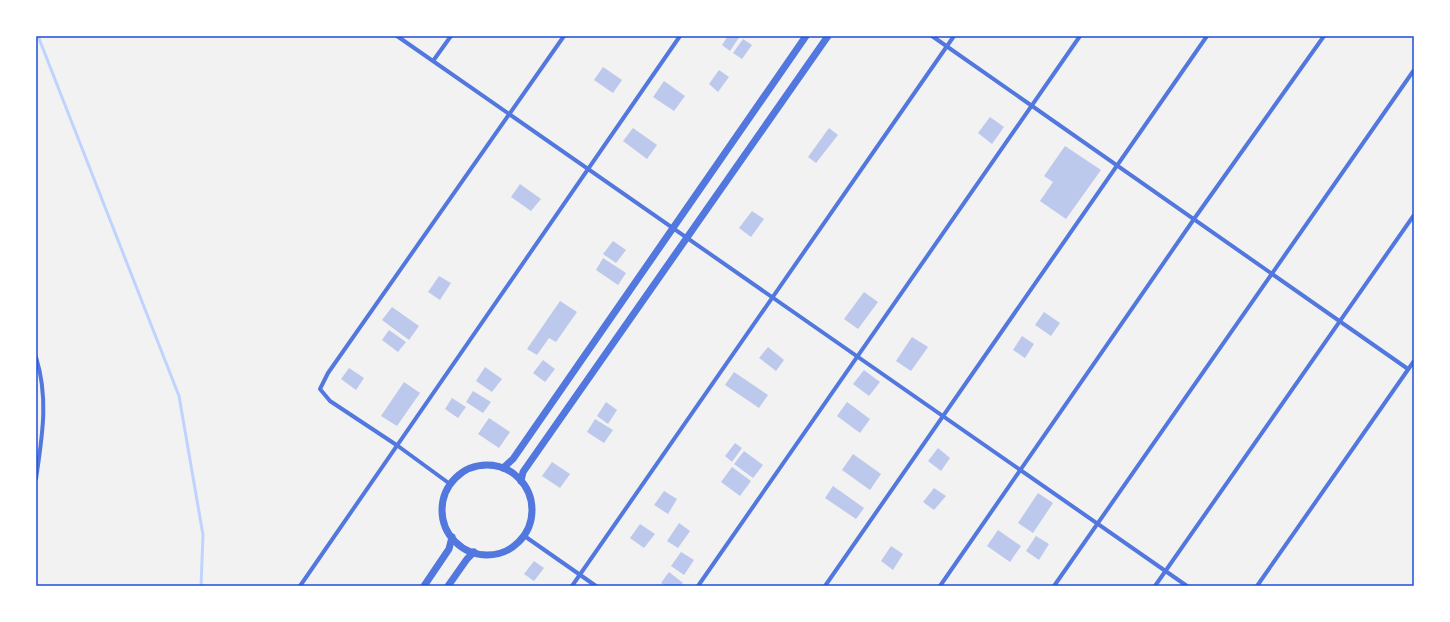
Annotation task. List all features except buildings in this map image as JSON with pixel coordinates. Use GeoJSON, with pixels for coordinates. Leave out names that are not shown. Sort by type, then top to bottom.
{"type":"FeatureCollection","features":[{"type":"Feature","properties":{"kind":"street"},"geometry":{"type":"LineString","coordinates":[[397,36],[857,356],[943,418],[1187,586]]}},
{"type":"Feature","properties":{"kind":"street"},"geometry":{"type":"LineString","coordinates":[[433,61],[451,36]]}},
{"type":"Feature","properties":{"kind":"street"},"geometry":{"type":"LineString","coordinates":[[450,484],[398,446],[330,401],[320,389],[328,373],[564,36]]}},
{"type":"Feature","properties":{"kind":"street"},"geometry":{"type":"LineString","coordinates":[[300,586],[680,36]]}},
{"type":"Feature","properties":{"kind":"street"},"geometry":{"type":"LineString","coordinates":[[504,468],[513,459],[806,36]]}},
{"type":"Feature","properties":{"kind":"street"},"geometry":{"type":"LineString","coordinates":[[521,481],[523,472],[828,36]]}},
{"type":"Feature","properties":{"kind":"street"},"geometry":{"type":"LineString","coordinates":[[932,36],[1408,369]]}},
{"type":"Feature","properties":{"kind":"street"},"geometry":{"type":"LineString","coordinates":[[572,586],[954,36]]}},
{"type":"Feature","properties":{"kind":"street"},"geometry":{"type":"LineString","coordinates":[[698,586],[1080,36]]}},
{"type":"Feature","properties":{"kind":"street"},"geometry":{"type":"LineString","coordinates":[[825,586],[1208,36]]}},
{"type":"Feature","properties":{"kind":"street"},"geometry":{"type":"LineString","coordinates":[[940,586],[1194,219],[1324,36]]}},
{"type":"Feature","properties":{"kind":"street"},"geometry":{"type":"LineString","coordinates":[[1054,586],[1414,70]]}},
{"type":"Feature","properties":{"kind":"street"},"geometry":{"type":"LineString","coordinates":[[1155,586],[1414,215]]}},
{"type":"Feature","properties":{"kind":"street"},"geometry":{"type":"LineString","coordinates":[[36,357],[40,370],[44,398],[44,422],[37,457],[36,479]]}},
{"type":"Feature","properties":{"kind":"street"},"geometry":{"type":"LineString","coordinates":[[1257,586],[1414,361]]}},
{"type":"Feature","properties":{"kind":"street"},"geometry":{"type":"LineString","coordinates":[[490,465],[504,468],[521,481],[526,487],[532,512],[529,524],[523,535],[515,544],[504,551],[492,554],[474,552],[460,546],[446,528],[442,513],[443,498],[450,484],[461,473],[475,466],[490,465]]}},
{"type":"Feature","properties":{"kind":"street"},"geometry":{"type":"LineString","coordinates":[[523,535],[596,586]]}},
{"type":"Feature","properties":{"kind":"street"},"geometry":{"type":"LineString","coordinates":[[424,586],[449,550],[452,537]]}},
{"type":"Feature","properties":{"kind":"street"},"geometry":{"type":"LineString","coordinates":[[448,586],[467,559],[474,552]]}},
{"type":"Feature","properties":{"kind":"waterway"},"geometry":{"type":"LineString","coordinates":[[38,36],[179,396],[203,535],[201,586]]}}]}
